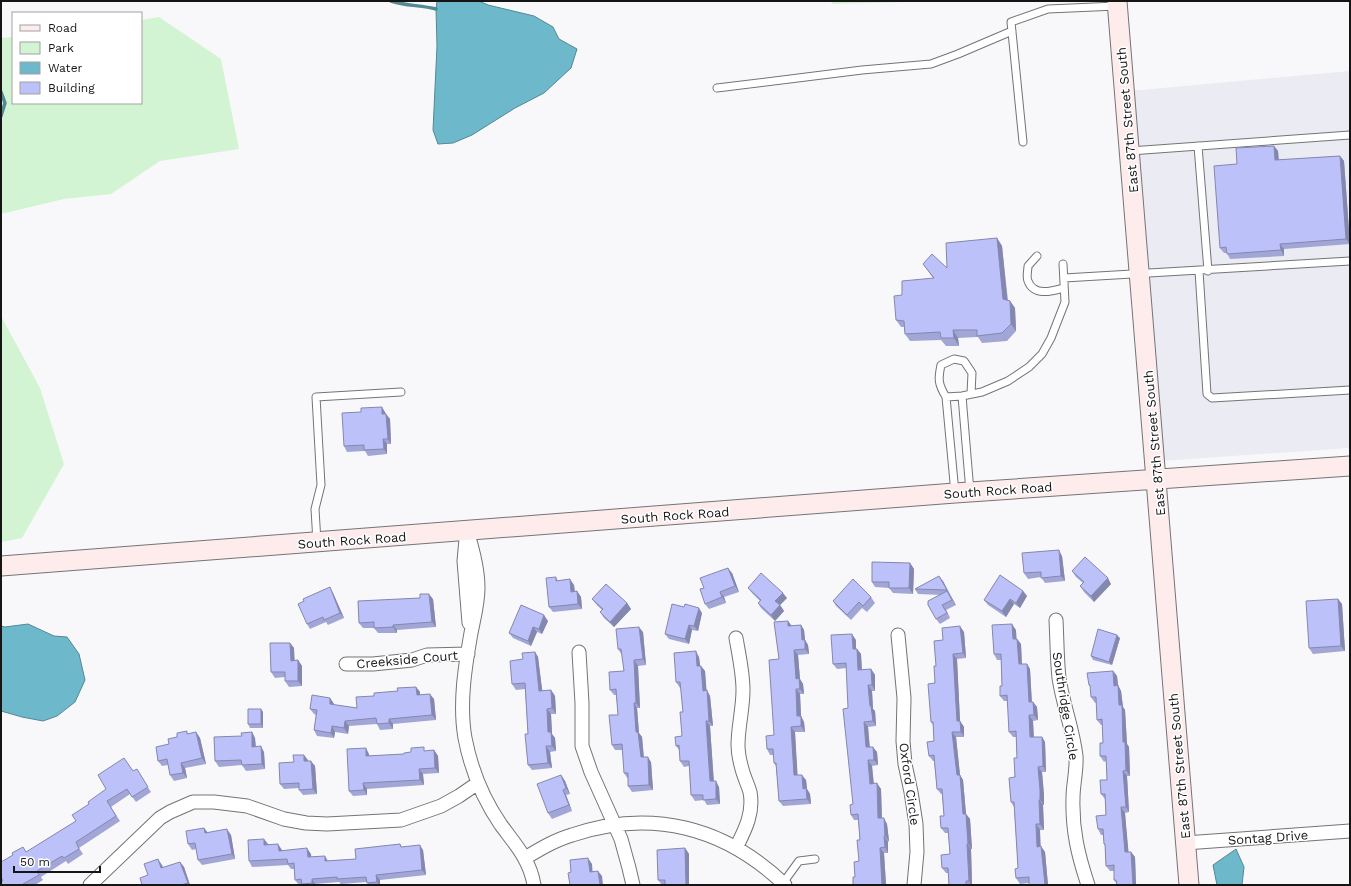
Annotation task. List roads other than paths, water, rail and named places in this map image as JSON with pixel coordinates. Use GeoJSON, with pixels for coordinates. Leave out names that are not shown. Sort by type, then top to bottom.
{"type":"FeatureCollection","features":[{"type":"Feature","properties":{"kind":"main road","name":"East 87th Street South"},"geometry":{"type":"LineString","coordinates":[[1117,3],[1189,885]]}},
{"type":"Feature","properties":{"kind":"main road","name":"South Rock Road"},"geometry":{"type":"LineString","coordinates":[[1,566],[467,532],[963,493],[1350,466]]}},
{"type":"Feature","properties":{"kind":"street"},"geometry":{"type":"LineString","coordinates":[[467,532],[464,561],[467,605],[471,634],[463,693],[462,714],[465,737],[478,783],[493,812],[525,858],[533,878],[534,885]]}},
{"type":"Feature","properties":{"kind":"street","name":"Southridge Circle"},"geometry":{"type":"LineString","coordinates":[[1056,620],[1059,678],[1074,738],[1076,759],[1073,798],[1075,842],[1088,885]]}},
{"type":"Feature","properties":{"kind":"street","name":"Oxford Circle"},"geometry":{"type":"LineString","coordinates":[[898,635],[904,698],[903,741],[905,764],[916,824],[917,852],[914,885]]}},
{"type":"Feature","properties":{"kind":"street"},"geometry":{"type":"LineString","coordinates":[[736,638],[744,689],[738,735],[738,751],[742,769],[750,792],[751,805],[745,831],[736,848]]}},
{"type":"Feature","properties":{"kind":"street"},"geometry":{"type":"LineString","coordinates":[[579,652],[582,703],[582,746],[591,772],[621,839],[632,885]]}},
{"type":"Feature","properties":{"kind":"street","name":"Creekside Court"},"geometry":{"type":"LineString","coordinates":[[346,664],[373,664],[412,660],[427,655],[468,654]]}},
{"type":"Feature","properties":{"kind":"street"},"geometry":{"type":"LineString","coordinates":[[90,885],[160,818],[193,802],[214,802],[247,806],[284,819],[306,823],[327,824],[401,820],[441,806],[478,783]]}},
{"type":"Feature","properties":{"kind":"street"},"geometry":{"type":"LineString","coordinates":[[525,858],[570,835],[592,828],[639,822],[687,828],[711,836],[736,848],[755,860],[784,884]]}},
{"type":"Feature","properties":{"kind":"street","name":"Sontag Drive"},"geometry":{"type":"LineString","coordinates":[[1186,843],[1350,831]]}},
{"type":"Feature","properties":{"kind":"lane"},"geometry":{"type":"LineString","coordinates":[[1023,142],[1011,22],[1048,9],[1117,3]]}},
{"type":"Feature","properties":{"kind":"lane"},"geometry":{"type":"LineString","coordinates":[[717,88],[862,70],[931,64],[1012,31]]}},
{"type":"Feature","properties":{"kind":"lane"},"geometry":{"type":"LineString","coordinates":[[1130,151],[1350,135]]}},
{"type":"Feature","properties":{"kind":"lane"},"geometry":{"type":"LineString","coordinates":[[1198,146],[1208,271]]}},
{"type":"Feature","properties":{"kind":"lane"},"geometry":{"type":"LineString","coordinates":[[1037,256],[1028,266],[1028,281],[1034,289],[1047,292],[1064,288]]}},
{"type":"Feature","properties":{"kind":"lane"},"geometry":{"type":"LineString","coordinates":[[1064,278],[1208,271],[1350,261]]}},
{"type":"Feature","properties":{"kind":"lane"},"geometry":{"type":"LineString","coordinates":[[946,397],[962,396],[982,392],[1008,381],[1029,367],[1042,354],[1051,338],[1065,302],[1063,264]]}},
{"type":"Feature","properties":{"kind":"lane"},"geometry":{"type":"LineString","coordinates":[[1199,271],[1207,394],[1212,398],[1350,390]]}},
{"type":"Feature","properties":{"kind":"lane"},"geometry":{"type":"LineString","coordinates":[[963,493],[946,397],[939,386],[939,375],[942,365],[954,360],[964,362],[972,373],[971,394]]}},
{"type":"Feature","properties":{"kind":"lane"},"geometry":{"type":"LineString","coordinates":[[317,542],[315,509],[321,485],[316,397],[401,392]]}},
{"type":"Feature","properties":{"kind":"lane"},"geometry":{"type":"LineString","coordinates":[[962,396],[963,493]]}},
{"type":"Feature","properties":{"kind":"lane"},"geometry":{"type":"LineString","coordinates":[[784,884],[798,861],[815,859]]}},
{"type":"Feature","properties":{"kind":"water"},"geometry":{"type":"Polygon","coordinates":[[[437,1],[479,1],[488,5],[534,16],[553,27],[559,39],[577,49],[571,68],[544,93],[515,108],[472,135],[453,143],[438,144],[433,130],[437,46],[437,1]]]}},
{"type":"Feature","properties":{"kind":"water"},"geometry":{"type":"Polygon","coordinates":[[[28,624],[54,636],[67,637],[79,654],[85,680],[75,702],[57,716],[43,721],[1,711],[1,626],[5,627],[28,624]]]}},
{"type":"Feature","properties":{"kind":"water"},"geometry":{"type":"Polygon","coordinates":[[[1236,849],[1244,867],[1242,885],[1217,885],[1213,865],[1236,849]]]}},
{"type":"Feature","properties":{"kind":"waterway"},"geometry":{"type":"LineString","coordinates":[[391,1],[436,9]]}},
{"type":"Feature","properties":{"kind":"waterway"},"geometry":{"type":"LineString","coordinates":[[1,92],[5,103],[1,116]]}}]}
